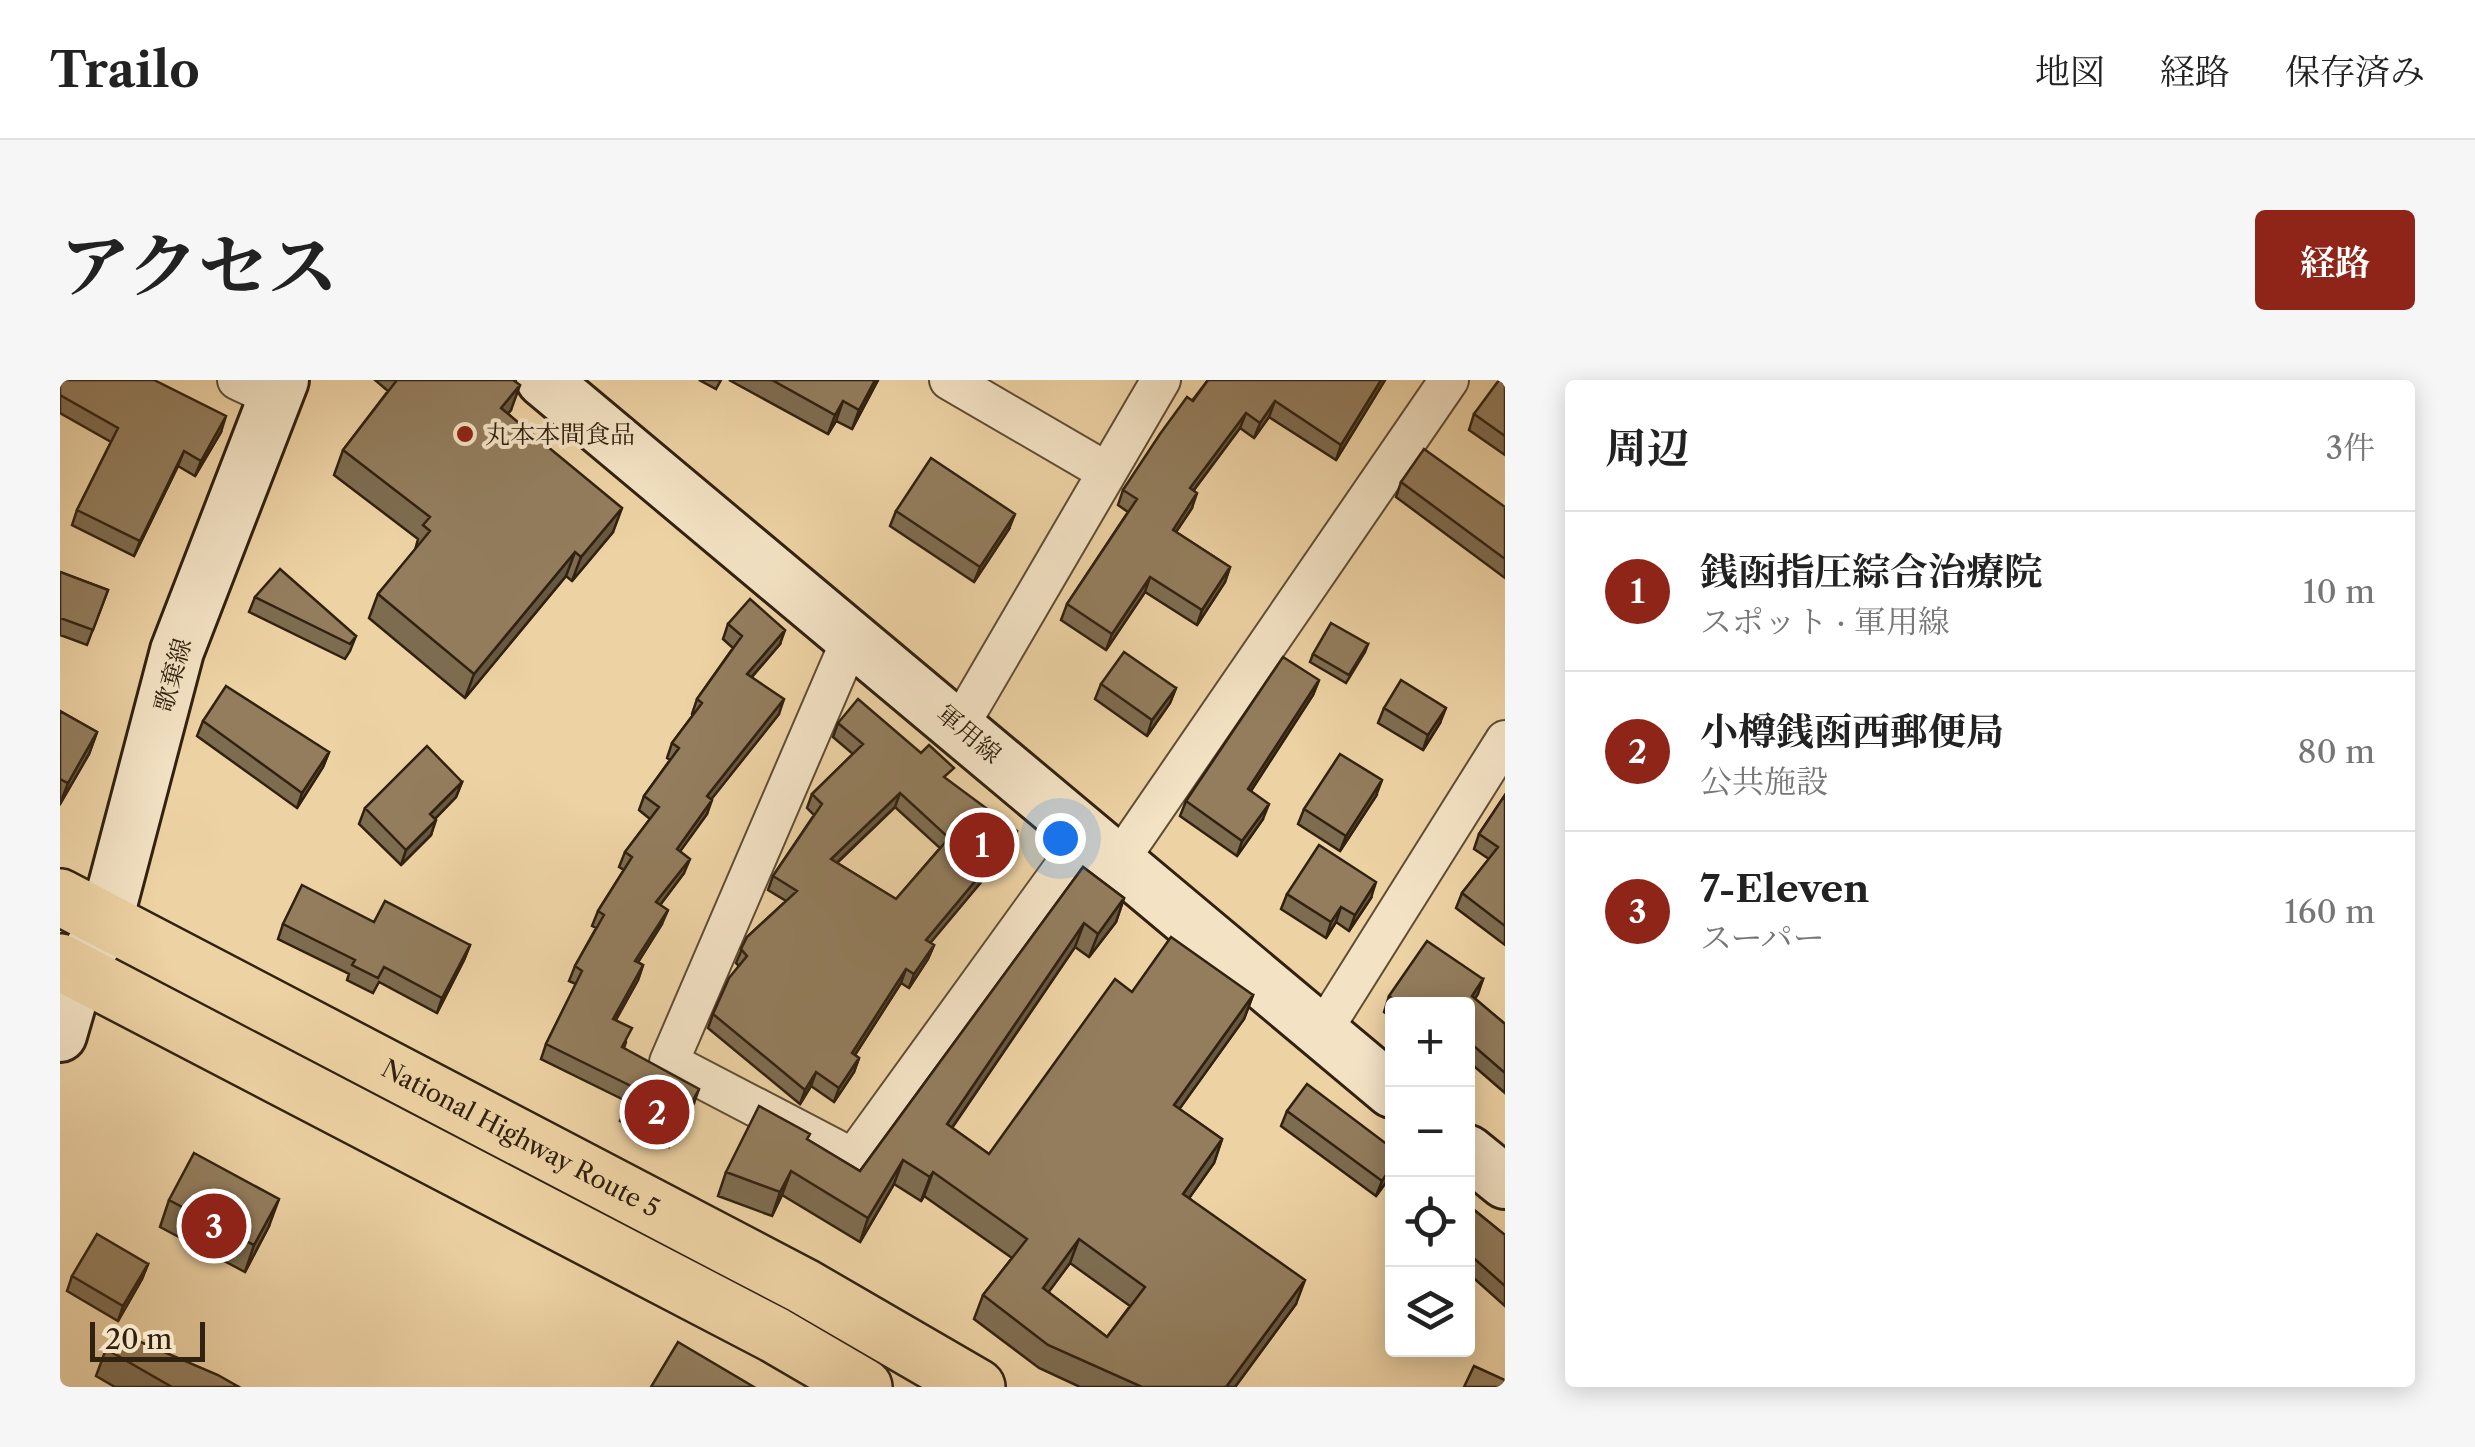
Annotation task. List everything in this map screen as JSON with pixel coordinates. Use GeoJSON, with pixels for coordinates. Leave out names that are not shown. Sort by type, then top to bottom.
{"type":"FeatureCollection","features":[{"type":"Feature","properties":{"kind":"highway","name":"National Highway Route 5"},"geometry":{"type":"LineString","coordinates":[[83,910],[803,1286],[977,1387]]}},
{"type":"Feature","properties":{"kind":"highway"},"geometry":{"type":"LineString","coordinates":[[69,968],[775,1336],[864,1387]]}},
{"type":"Feature","properties":{"kind":"street","name":"軍用線"},"geometry":{"type":"LineString","coordinates":[[543,380],[1387,1087]]}},
{"type":"Feature","properties":{"kind":"street"},"geometry":{"type":"LineString","coordinates":[[949,380],[1107,472]]}},
{"type":"Feature","properties":{"kind":"street"},"geometry":{"type":"LineString","coordinates":[[959,726],[1161,380]]}},
{"type":"Feature","properties":{"kind":"street"},"geometry":{"type":"LineString","coordinates":[[852,638],[669,1062],[853,1158],[1103,849],[1449,380]]}},
{"type":"Feature","properties":{"kind":"street","name":"歌棄線"},"geometry":{"type":"LineString","coordinates":[[60,1035],[69,968],[83,910],[177,651],[265,386]]}},
{"type":"Feature","properties":{"kind":"street"},"geometry":{"type":"LineString","coordinates":[[1320,1033],[1505,740]]}},
{"type":"Feature","properties":{"kind":"street"},"geometry":{"type":"LineString","coordinates":[[1475,1158],[1505,1182]]}},
{"type":"Feature","properties":{"kind":"building"},"geometry":{"type":"Polygon","coordinates":[[[60,380],[154,380],[226,416],[201,461],[184,451],[140,541],[77,510],[118,428],[60,395],[60,380]]]}},
{"type":"Feature","properties":{"kind":"building"},"geometry":{"type":"Polygon","coordinates":[[[397,380],[513,380],[520,385],[501,408],[622,508],[581,557],[575,552],[474,674],[378,594],[430,531],[423,525],[430,517],[343,450],[397,380]]]}},
{"type":"Feature","properties":{"kind":"building"},"geometry":{"type":"Polygon","coordinates":[[[772,380],[875,380],[859,410],[843,401],[835,415],[772,380]]]}},
{"type":"Feature","properties":{"kind":"building"},"geometry":{"type":"Polygon","coordinates":[[[1208,380],[1381,380],[1341,445],[1275,401],[1260,423],[1246,413],[1190,488],[1197,493],[1173,530],[1230,567],[1202,610],[1150,577],[1112,634],[1067,604],[1137,499],[1123,490],[1187,397],[1193,401],[1208,380]]]}},
{"type":"Feature","properties":{"kind":"building"},"geometry":{"type":"Polygon","coordinates":[[[1499,380],[1505,380],[1505,436],[1474,414],[1499,380]]]}},
{"type":"Feature","properties":{"kind":"building"},"geometry":{"type":"Polygon","coordinates":[[[1424,449],[1505,507],[1505,559],[1401,482],[1424,449]]]}},
{"type":"Feature","properties":{"kind":"building"},"geometry":{"type":"Polygon","coordinates":[[[931,458],[1015,514],[980,567],[896,511],[931,458]]]}},
{"type":"Feature","properties":{"kind":"building"},"geometry":{"type":"Polygon","coordinates":[[[280,569],[356,636],[350,644],[255,597],[280,569]]]}},
{"type":"Feature","properties":{"kind":"building"},"geometry":{"type":"Polygon","coordinates":[[[60,572],[108,590],[93,630],[60,618],[60,572]]]}},
{"type":"Feature","properties":{"kind":"building"},"geometry":{"type":"Polygon","coordinates":[[[750,599],[785,630],[747,674],[784,699],[707,796],[712,800],[677,849],[690,859],[656,902],[668,910],[635,961],[643,965],[613,1019],[632,1028],[622,1047],[699,1089],[675,1133],[625,1107],[635,1088],[546,1044],[582,971],[575,966],[604,915],[598,911],[632,857],[625,852],[659,807],[644,796],[679,748],[672,743],[702,703],[697,699],[742,636],[728,624],[750,599]]]}},
{"type":"Feature","properties":{"kind":"building"},"geometry":{"type":"Polygon","coordinates":[[[1331,623],[1368,644],[1349,675],[1313,654],[1331,623]]]}},
{"type":"Feature","properties":{"kind":"building"},"geometry":{"type":"Polygon","coordinates":[[[1124,652],[1176,688],[1152,720],[1101,684],[1124,652]]]}},
{"type":"Feature","properties":{"kind":"building"},"geometry":{"type":"Polygon","coordinates":[[[1283,657],[1319,680],[1248,789],[1269,804],[1242,841],[1186,801],[1283,657]]]}},
{"type":"Feature","properties":{"kind":"building"},"geometry":{"type":"Polygon","coordinates":[[[1401,680],[1446,708],[1428,735],[1384,708],[1401,680]]]}},
{"type":"Feature","properties":{"kind":"building"},"geometry":{"type":"Polygon","coordinates":[[[226,686],[329,752],[302,793],[203,721],[226,686]]]}},
{"type":"Feature","properties":{"kind":"building"},"geometry":{"type":"Polygon","coordinates":[[[858,699],[921,753],[929,745],[954,768],[944,777],[1017,831],[926,940],[934,945],[914,974],[906,969],[852,1053],[859,1058],[839,1088],[816,1072],[805,1090],[713,1014],[729,978],[747,956],[741,949],[747,937],[797,891],[773,876],[822,804],[812,794],[863,744],[838,723],[858,699]],[[900,793],[831,859],[896,899],[949,838],[900,793]]]}},
{"type":"Feature","properties":{"kind":"building"},"geometry":{"type":"Polygon","coordinates":[[[60,711],[97,732],[68,783],[60,779],[60,711]]]}},
{"type":"Feature","properties":{"kind":"building"},"geometry":{"type":"Polygon","coordinates":[[[427,746],[462,782],[430,814],[436,820],[406,850],[365,808],[427,746]]]}},
{"type":"Feature","properties":{"kind":"building"},"geometry":{"type":"Polygon","coordinates":[[[1340,754],[1382,780],[1346,836],[1304,809],[1340,754]]]}},
{"type":"Feature","properties":{"kind":"building"},"geometry":{"type":"Polygon","coordinates":[[[1505,795],[1505,926],[1462,893],[1498,847],[1479,834],[1505,795]]]}},
{"type":"Feature","properties":{"kind":"building"},"geometry":{"type":"Polygon","coordinates":[[[1319,845],[1376,882],[1355,915],[1341,907],[1331,922],[1287,894],[1319,845]]]}},
{"type":"Feature","properties":{"kind":"building"},"geometry":{"type":"Polygon","coordinates":[[[1083,867],[1124,898],[1098,934],[1084,923],[947,1124],[989,1154],[1115,979],[1132,992],[1171,937],[1253,995],[1174,1105],[1222,1139],[1183,1194],[1305,1280],[1226,1387],[1142,1387],[1048,1345],[983,1295],[1027,1239],[933,1172],[930,1177],[903,1160],[868,1218],[791,1171],[780,1192],[726,1172],[759,1106],[810,1134],[807,1139],[860,1171],[1083,867]],[[1079,1239],[1043,1288],[1107,1337],[1145,1287],[1079,1239]]]}},
{"type":"Feature","properties":{"kind":"building"},"geometry":{"type":"Polygon","coordinates":[[[302,885],[374,922],[385,901],[470,945],[442,998],[384,967],[378,978],[352,965],[355,960],[283,924],[302,885]]]}},
{"type":"Feature","properties":{"kind":"building"},"geometry":{"type":"Polygon","coordinates":[[[1427,941],[1483,979],[1473,997],[1389,996],[1427,941]]]}},
{"type":"Feature","properties":{"kind":"building"},"geometry":{"type":"Polygon","coordinates":[[[1475,999],[1505,1024],[1505,1073],[1475,1047],[1475,999]]]}},
{"type":"Feature","properties":{"kind":"building"},"geometry":{"type":"Polygon","coordinates":[[[1307,1084],[1385,1143],[1382,1181],[1287,1111],[1307,1084]]]}},
{"type":"Feature","properties":{"kind":"building"},"geometry":{"type":"Polygon","coordinates":[[[194,1153],[279,1199],[254,1245],[169,1200],[194,1153]]]}},
{"type":"Feature","properties":{"kind":"building"},"geometry":{"type":"Polygon","coordinates":[[[1475,1211],[1505,1235],[1505,1286],[1475,1259],[1475,1211]]]}},
{"type":"Feature","properties":{"kind":"building"},"geometry":{"type":"Polygon","coordinates":[[[97,1234],[148,1264],[123,1306],[72,1276],[97,1234]]]}},
{"type":"Feature","properties":{"kind":"building"},"geometry":{"type":"Polygon","coordinates":[[[115,1331],[239,1387],[172,1387],[106,1349],[115,1331]]]}},
{"type":"Feature","properties":{"kind":"building"},"geometry":{"type":"Polygon","coordinates":[[[678,1342],[754,1387],[651,1387],[678,1342]]]}},
{"type":"Feature","properties":{"kind":"building"},"geometry":{"type":"Polygon","coordinates":[[[1474,1366],[1505,1380],[1505,1387],[1464,1387],[1474,1366]]]}},
{"type":"Feature","properties":{"kind":"place","name":"丸本本間食品"},"geometry":{"type":"Point","coordinates":[465,434]}},
{"type":"Feature","properties":{"kind":"place","name":"銭函指圧綜合治療院"},"geometry":{"type":"Point","coordinates":[982,845]}},
{"type":"Feature","properties":{"kind":"place","name":"小樽銭函西郵便局"},"geometry":{"type":"Point","coordinates":[657,1112]}},
{"type":"Feature","properties":{"kind":"place","name":"7-Eleven"},"geometry":{"type":"Point","coordinates":[214,1226]}}]}
